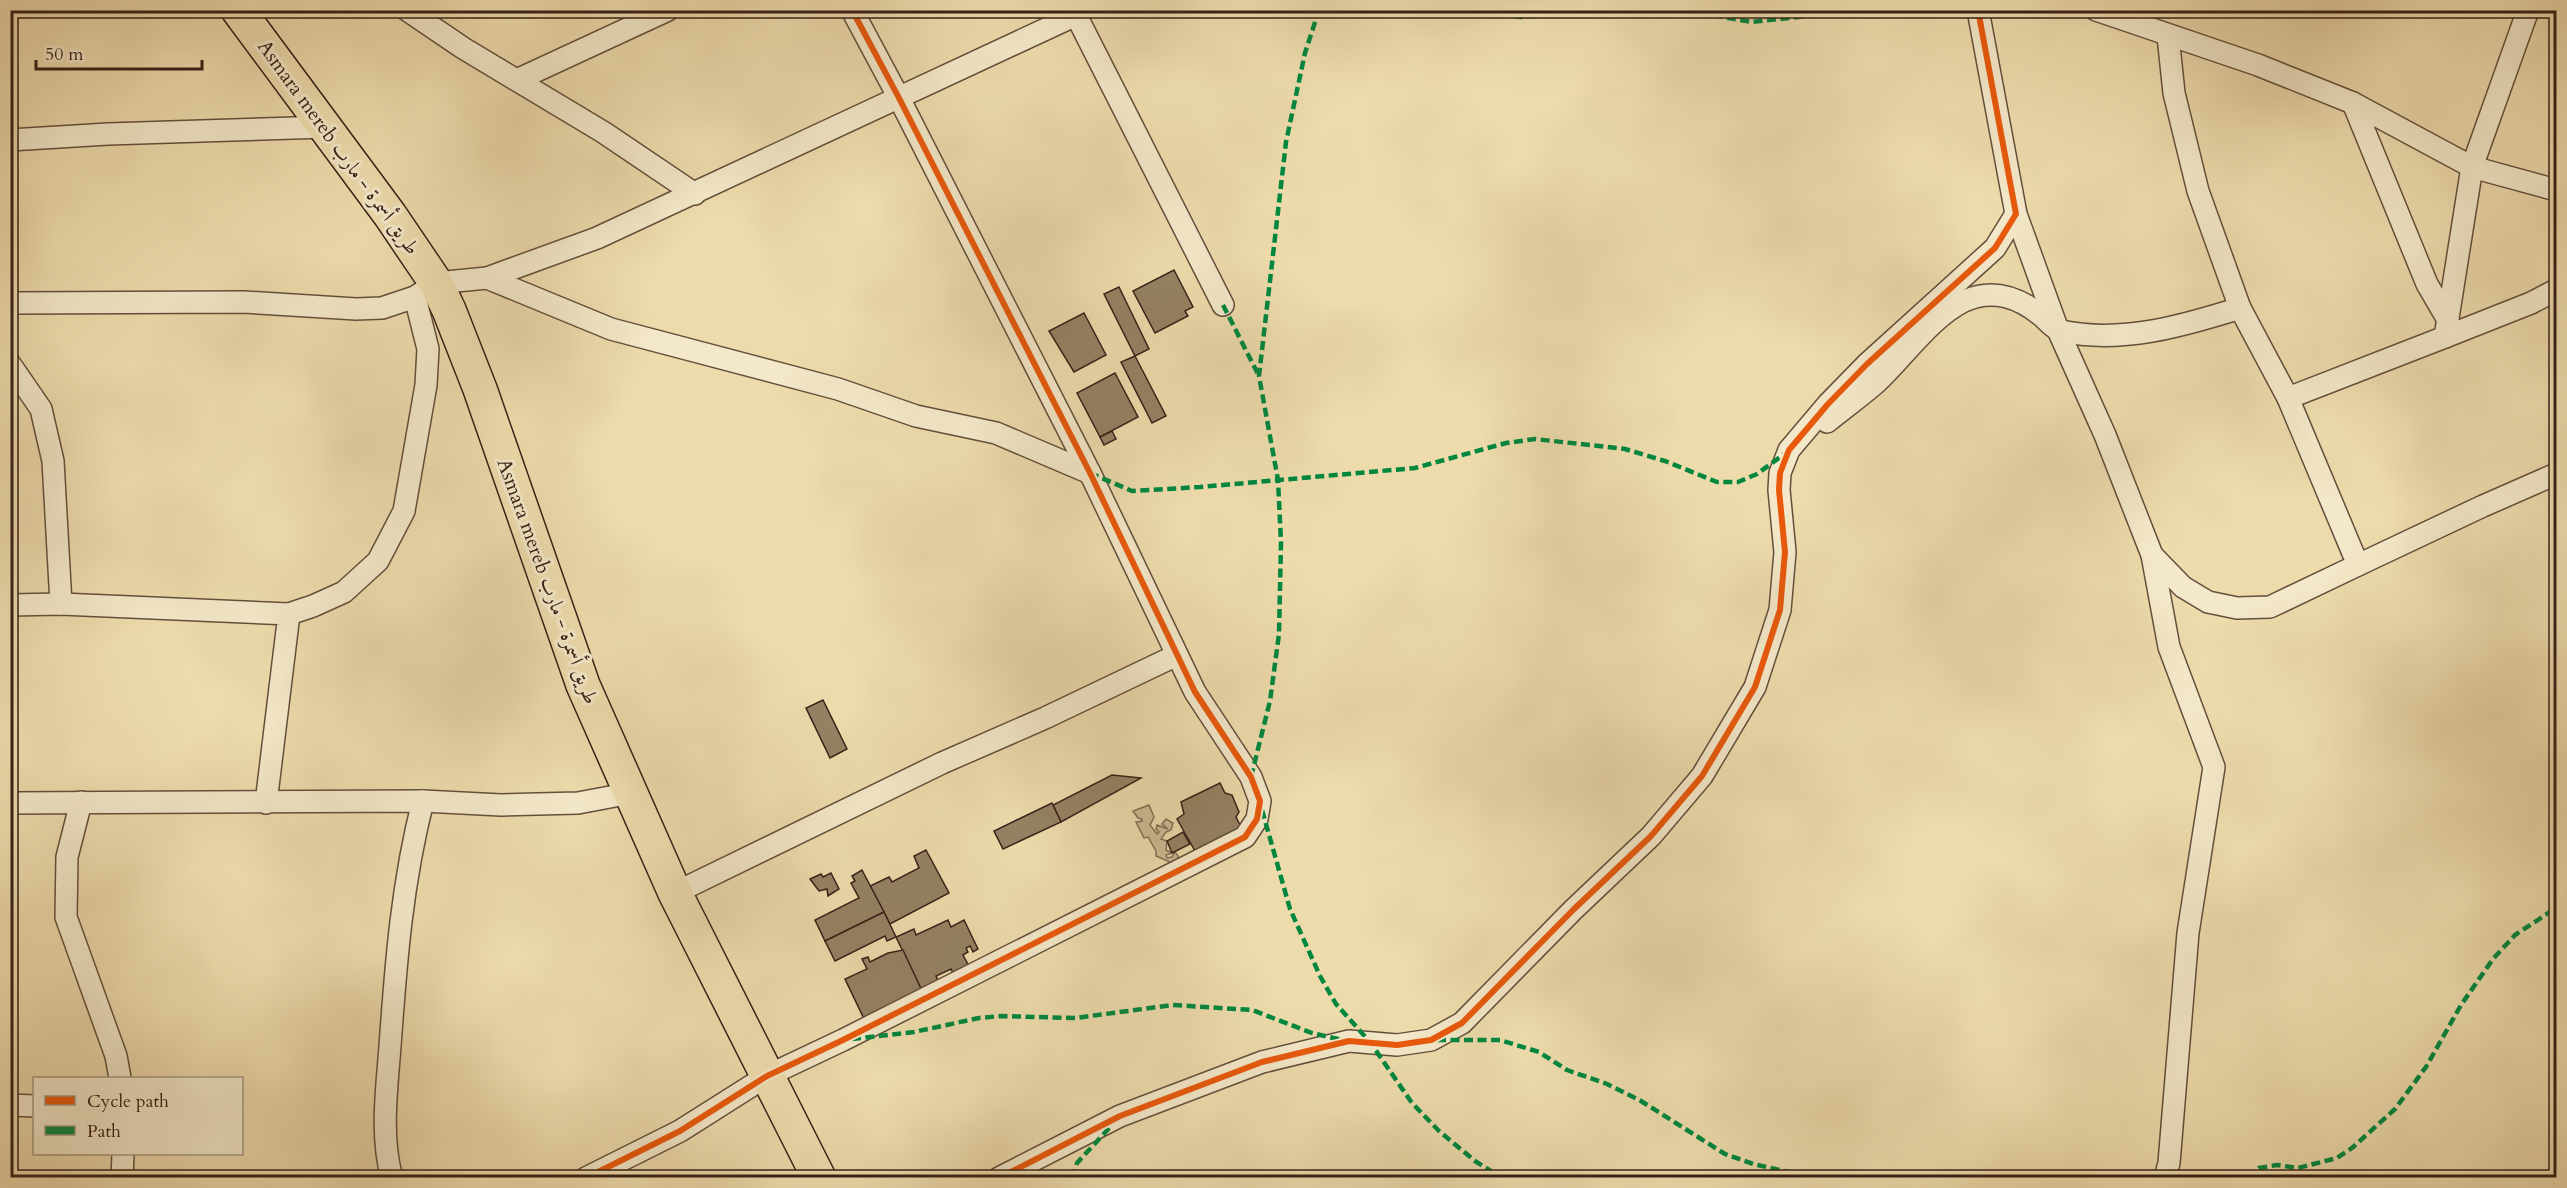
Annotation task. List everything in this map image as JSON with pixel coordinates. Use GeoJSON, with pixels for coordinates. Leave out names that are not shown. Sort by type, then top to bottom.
{"type":"FeatureCollection","features":[{"type":"Feature","properties":{"kind":"highway","name":"Asmara mereb طريق أسمرة - مارب"},"geometry":{"type":"LineString","coordinates":[[238,10],[390,214],[425,290],[463,342],[583,685],[675,893],[819,1178]]}},
{"type":"Feature","properties":{"kind":"street"},"geometry":{"type":"LineString","coordinates":[[407,10],[462,48],[519,79],[603,132],[695,194]]}},
{"type":"Feature","properties":{"kind":"street"},"geometry":{"type":"LineString","coordinates":[[519,79],[669,10]]}},
{"type":"Feature","properties":{"kind":"street"},"geometry":{"type":"LineString","coordinates":[[586,1178],[680,1131],[767,1076],[854,1035],[1245,837],[1257,819],[1260,801],[1251,777],[1195,692],[1090,473],[852,10]]}},
{"type":"Feature","properties":{"kind":"street"},"geometry":{"type":"LineString","coordinates":[[1978,10],[2016,214],[2058,330],[2105,435],[2151,555],[2169,647],[2214,767],[2188,933],[2169,1163],[2165,1178]]}},
{"type":"Feature","properties":{"kind":"street"},"geometry":{"type":"LineString","coordinates":[[2096,10],[2146,19],[2168,36],[2258,65],[2353,103],[2472,167],[2556,190]]}},
{"type":"Feature","properties":{"kind":"street"},"geometry":{"type":"LineString","coordinates":[[2447,329],[2472,167],[2528,10]]}},
{"type":"Feature","properties":{"kind":"street"},"geometry":{"type":"LineString","coordinates":[[10,303],[244,302],[356,309],[382,308],[425,290],[487,278],[597,238],[1079,13],[1223,305]]}},
{"type":"Feature","properties":{"kind":"street"},"geometry":{"type":"LineString","coordinates":[[2168,36],[2174,93],[2198,191],[2240,308],[2288,398],[2358,565]]}},
{"type":"Feature","properties":{"kind":"street"},"geometry":{"type":"LineString","coordinates":[[2353,103],[2447,329]]}},
{"type":"Feature","properties":{"kind":"street"},"geometry":{"type":"LineString","coordinates":[[10,140],[108,134],[326,127]]}},
{"type":"Feature","properties":{"kind":"street"},"geometry":{"type":"LineString","coordinates":[[999,1178],[1120,1116],[1262,1062],[1349,1041],[1398,1045],[1431,1040],[1462,1023],[1572,910],[1651,836],[1702,776],[1755,687],[1780,610],[1785,552],[1779,490],[1780,473],[1789,450],[1828,404],[1868,364],[1995,248],[2016,214]]}},
{"type":"Feature","properties":{"kind":"street"},"geometry":{"type":"LineString","coordinates":[[487,278],[611,329],[838,389],[916,416],[996,433],[1090,473]]}},
{"type":"Feature","properties":{"kind":"street"},"geometry":{"type":"LineString","coordinates":[[10,605],[61,604],[289,614],[344,592],[378,561],[404,511],[426,385],[428,349],[425,290]]}},
{"type":"Feature","properties":{"kind":"street"},"geometry":{"type":"LineString","coordinates":[[2288,398],[2447,329],[2556,291]]}},
{"type":"Feature","properties":{"kind":"street"},"geometry":{"type":"LineString","coordinates":[[1789,450],[1876,382],[1939,319],[1963,302],[1986,295],[2006,295],[2032,308],[2058,330],[2116,336],[2188,324],[2240,308]]}},
{"type":"Feature","properties":{"kind":"street"},"geometry":{"type":"LineString","coordinates":[[10,364],[41,408],[53,461],[61,604]]}},
{"type":"Feature","properties":{"kind":"street"},"geometry":{"type":"LineString","coordinates":[[2151,555],[2191,592],[2208,602],[2237,608],[2270,607],[2556,474]]}},
{"type":"Feature","properties":{"kind":"street"},"geometry":{"type":"LineString","coordinates":[[266,803],[289,614]]}},
{"type":"Feature","properties":{"kind":"street"},"geometry":{"type":"LineString","coordinates":[[675,893],[942,763],[1177,655]]}},
{"type":"Feature","properties":{"kind":"street"},"geometry":{"type":"LineString","coordinates":[[10,803],[423,801],[501,805],[578,803],[631,793]]}},
{"type":"Feature","properties":{"kind":"street"},"geometry":{"type":"LineString","coordinates":[[392,1178],[387,1163],[385,1106],[398,936],[409,854],[423,801]]}},
{"type":"Feature","properties":{"kind":"street"},"geometry":{"type":"LineString","coordinates":[[81,802],[67,857],[66,917],[116,1056],[120,1077]]}},
{"type":"Feature","properties":{"kind":"street"},"geometry":{"type":"LineString","coordinates":[[10,1105],[33,1106]]}},
{"type":"Feature","properties":{"kind":"street"},"geometry":{"type":"LineString","coordinates":[[122,1178],[123,1155]]}},
{"type":"Feature","properties":{"kind":"shaded area"},"geometry":{"type":"Polygon","coordinates":[[[1149,805],[1154,817],[1150,825],[1157,834],[1159,832],[1156,829],[1157,825],[1168,829],[1162,824],[1166,819],[1173,823],[1171,830],[1166,832],[1161,839],[1167,841],[1166,850],[1172,853],[1166,855],[1167,858],[1172,857],[1175,852],[1178,856],[1178,859],[1172,863],[1156,856],[1156,851],[1148,837],[1144,838],[1136,822],[1142,819],[1138,818],[1133,811],[1149,805]]]}},
{"type":"Feature","properties":{"kind":"building"},"geometry":{"type":"Polygon","coordinates":[[[1174,270],[1193,307],[1185,311],[1188,316],[1155,333],[1133,291],[1174,270]]]}},
{"type":"Feature","properties":{"kind":"building"},"geometry":{"type":"Polygon","coordinates":[[[1119,287],[1149,349],[1135,356],[1104,294],[1119,287]]]}},
{"type":"Feature","properties":{"kind":"building"},"geometry":{"type":"Polygon","coordinates":[[[1084,313],[1106,355],[1074,372],[1049,331],[1084,313]]]}},
{"type":"Feature","properties":{"kind":"building"},"geometry":{"type":"Polygon","coordinates":[[[1135,356],[1166,416],[1152,423],[1121,362],[1135,356]]]}},
{"type":"Feature","properties":{"kind":"building"},"geometry":{"type":"Polygon","coordinates":[[[1115,373],[1138,417],[1100,437],[1077,393],[1115,373]]]}},
{"type":"Feature","properties":{"kind":"building"},"geometry":{"type":"Polygon","coordinates":[[[1112,431],[1116,439],[1104,445],[1100,437],[1112,431]]]}},
{"type":"Feature","properties":{"kind":"building"},"geometry":{"type":"Polygon","coordinates":[[[823,700],[847,749],[830,758],[806,708],[823,700]]]}},
{"type":"Feature","properties":{"kind":"building"},"geometry":{"type":"Polygon","coordinates":[[[1112,775],[1141,778],[1061,822],[1053,805],[1112,775]]]}},
{"type":"Feature","properties":{"kind":"building"},"geometry":{"type":"Polygon","coordinates":[[[1220,783],[1225,793],[1232,795],[1239,812],[1236,817],[1242,829],[1206,850],[1203,846],[1195,851],[1177,819],[1184,814],[1181,802],[1220,783]]]}},
{"type":"Feature","properties":{"kind":"building"},"geometry":{"type":"Polygon","coordinates":[[[1052,803],[1061,822],[1003,849],[994,831],[1052,803]]]}},
{"type":"Feature","properties":{"kind":"building"},"geometry":{"type":"Polygon","coordinates":[[[1183,832],[1190,844],[1172,853],[1167,841],[1183,832]]]}},
{"type":"Feature","properties":{"kind":"building"},"geometry":{"type":"Polygon","coordinates":[[[926,850],[949,893],[890,924],[870,886],[889,877],[892,882],[919,868],[914,856],[926,850]]]}},
{"type":"Feature","properties":{"kind":"building"},"geometry":{"type":"Polygon","coordinates":[[[862,870],[884,912],[825,941],[815,920],[859,898],[851,883],[855,881],[852,876],[862,870]]]}},
{"type":"Feature","properties":{"kind":"building"},"geometry":{"type":"Polygon","coordinates":[[[831,873],[839,889],[828,896],[827,889],[819,891],[810,879],[831,873]]]}},
{"type":"Feature","properties":{"kind":"building"},"geometry":{"type":"Polygon","coordinates":[[[884,912],[896,937],[887,941],[885,936],[835,961],[825,941],[884,912]]]}},
{"type":"Feature","properties":{"kind":"building"},"geometry":{"type":"Polygon","coordinates":[[[948,920],[951,927],[964,920],[978,949],[973,952],[970,946],[966,948],[968,952],[963,955],[970,968],[954,975],[951,969],[936,976],[940,984],[923,993],[896,937],[914,929],[916,935],[948,920]]]}},
{"type":"Feature","properties":{"kind":"building"},"geometry":{"type":"Polygon","coordinates":[[[903,950],[923,993],[866,1023],[845,979],[867,969],[862,959],[868,957],[870,962],[888,953],[903,950]]]}},
{"type":"Feature","properties":{"kind":"marked path"},"geometry":{"type":"LineString","coordinates":[[1251,777],[1270,701],[1279,634],[1281,542],[1278,480],[1259,376],[1286,142],[1305,53],[1319,10]]}},
{"type":"Feature","properties":{"kind":"marked path"},"geometry":{"type":"LineString","coordinates":[[1460,10],[1521,17],[1616,10]]}},
{"type":"Feature","properties":{"kind":"marked path"},"geometry":{"type":"LineString","coordinates":[[1660,10],[1694,12],[1752,22],[1807,16],[1828,10]]}},
{"type":"Feature","properties":{"kind":"marked path"},"geometry":{"type":"LineString","coordinates":[[1223,305],[1259,376]]}},
{"type":"Feature","properties":{"kind":"marked path"},"geometry":{"type":"LineString","coordinates":[[1090,473],[1132,491],[1200,487],[1415,468],[1506,443],[1535,439],[1625,449],[1665,461],[1717,482],[1738,482],[1757,474],[1787,452]]}},
{"type":"Feature","properties":{"kind":"marked path"},"geometry":{"type":"LineString","coordinates":[[1262,810],[1290,909],[1320,976],[1336,1004],[1370,1042],[1412,1103],[1439,1131],[1475,1161],[1502,1178]]}},
{"type":"Feature","properties":{"kind":"marked path"},"geometry":{"type":"LineString","coordinates":[[2249,1178],[2259,1168],[2277,1165],[2298,1168],[2337,1158],[2352,1148],[2395,1109],[2426,1067],[2461,1005],[2493,959],[2515,935],[2556,908]]}},
{"type":"Feature","properties":{"kind":"marked path"},"geometry":{"type":"LineString","coordinates":[[852,1039],[914,1032],[979,1018],[1001,1016],[1075,1018],[1173,1005],[1252,1010],[1312,1033],[1342,1040]]}},
{"type":"Feature","properties":{"kind":"marked path"},"geometry":{"type":"LineString","coordinates":[[1437,1040],[1500,1040],[1539,1052],[1567,1070],[1607,1084],[1641,1101],[1725,1154],[1753,1164],[1789,1172],[1834,1178]]}},
{"type":"Feature","properties":{"kind":"marked path"},"geometry":{"type":"LineString","coordinates":[[1073,1178],[1077,1163],[1112,1125]]}},
{"type":"Feature","properties":{"kind":"cycle path"},"geometry":{"type":"LineString","coordinates":[[586,1178],[680,1131],[767,1076],[1245,837],[1257,819],[1260,801],[1251,777],[1195,692],[1090,473],[852,10]]}},
{"type":"Feature","properties":{"kind":"cycle path"},"geometry":{"type":"LineString","coordinates":[[999,1178],[1120,1116],[1262,1062],[1349,1041],[1397,1045],[1431,1040],[1462,1023],[1573,910],[1651,836],[1702,776],[1755,687],[1780,610],[1785,552],[1779,490],[1780,473],[1789,450],[1828,404],[1867,364],[1995,248],[2016,214],[1978,10]]}}]}
